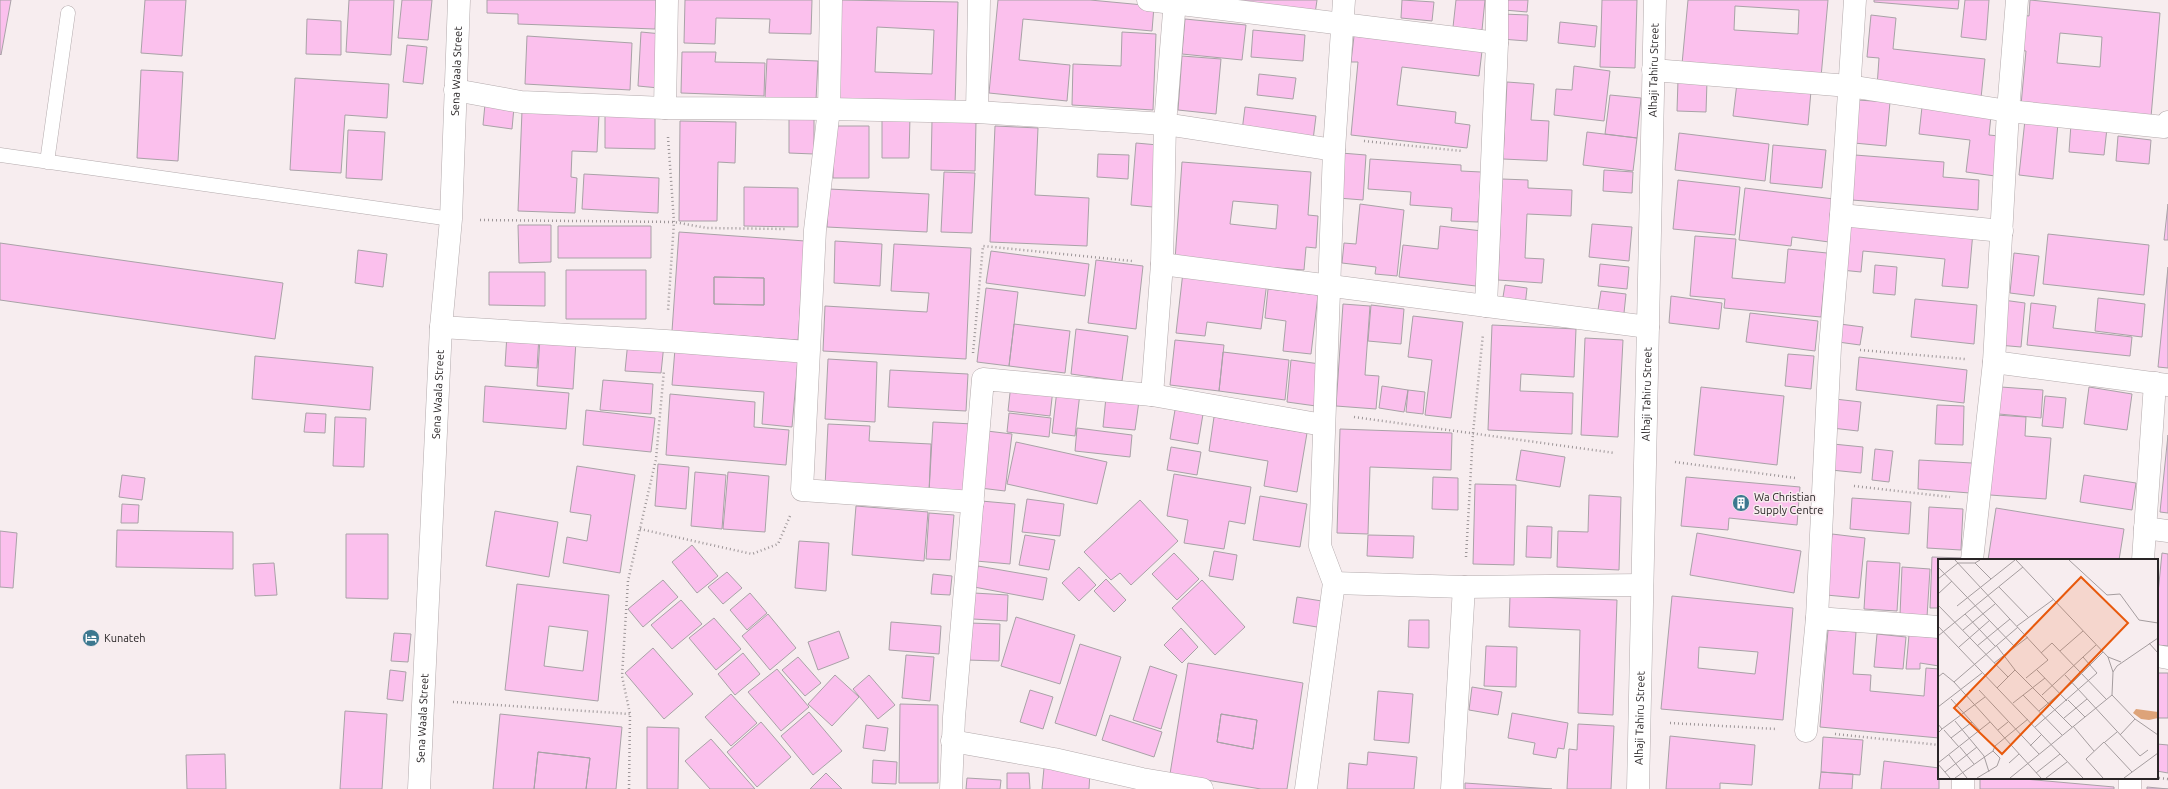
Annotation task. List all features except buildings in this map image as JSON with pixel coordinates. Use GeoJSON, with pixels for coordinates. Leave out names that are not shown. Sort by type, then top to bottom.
{"type":"FeatureCollection","features":[{"type":"Feature","properties":{"kind":"street","name":"Sena Waala Street"},"geometry":{"type":"LineString","coordinates":[[419,789],[441,327],[451,219],[459,0]]}},
{"type":"Feature","properties":{"kind":"street"},"geometry":{"type":"LineString","coordinates":[[666,108],[667,0]]}},
{"type":"Feature","properties":{"kind":"street"},"geometry":{"type":"LineString","coordinates":[[831,0],[829,109],[815,230],[807,352],[802,490],[973,502]]}},
{"type":"Feature","properties":{"kind":"street"},"geometry":{"type":"LineString","coordinates":[[977,112],[979,0]]}},
{"type":"Feature","properties":{"kind":"street"},"geometry":{"type":"LineString","coordinates":[[1148,0],[1176,1],[1342,25],[1497,43]]}},
{"type":"Feature","properties":{"kind":"street"},"geometry":{"type":"LineString","coordinates":[[1306,789],[1334,583],[1320,546],[1323,425],[1331,287],[1335,144],[1344,0]]}},
{"type":"Feature","properties":{"kind":"street"},"geometry":{"type":"LineString","coordinates":[[1486,306],[1497,43],[1497,0]]}},
{"type":"Feature","properties":{"kind":"street","name":"Alhaji Tahiru Street"},"geometry":{"type":"LineString","coordinates":[[1638,789],[1641,722],[1642,585],[1653,70],[1656,0]]}},
{"type":"Feature","properties":{"kind":"street"},"geometry":{"type":"LineString","coordinates":[[1806,731],[1817,618],[1830,347],[1841,215],[1855,0]]}},
{"type":"Feature","properties":{"kind":"street"},"geometry":{"type":"LineString","coordinates":[[1972,559],[1994,362],[2008,111],[2017,0]]}},
{"type":"Feature","properties":{"kind":"street"},"geometry":{"type":"LineString","coordinates":[[1152,395],[1162,264],[1165,124],[1176,1]]}},
{"type":"Feature","properties":{"kind":"street"},"geometry":{"type":"LineString","coordinates":[[1653,70],[1849,86],[2008,111],[2164,127],[2168,122]]}},
{"type":"Feature","properties":{"kind":"street"},"geometry":{"type":"LineString","coordinates":[[455,90],[521,102],[666,108],[977,112],[1165,124],[1335,144]]}},
{"type":"Feature","properties":{"kind":"street"},"geometry":{"type":"LineString","coordinates":[[1841,215],[2002,231]]}},
{"type":"Feature","properties":{"kind":"street"},"geometry":{"type":"LineString","coordinates":[[1162,264],[1648,327]]}},
{"type":"Feature","properties":{"kind":"street"},"geometry":{"type":"LineString","coordinates":[[441,327],[666,341],[807,352]]}},
{"type":"Feature","properties":{"kind":"street"},"geometry":{"type":"LineString","coordinates":[[1994,362],[2162,384],[2144,528],[2143,559]]}},
{"type":"Feature","properties":{"kind":"street"},"geometry":{"type":"LineString","coordinates":[[951,789],[952,742],[983,379],[1152,395],[1323,425]]}},
{"type":"Feature","properties":{"kind":"street"},"geometry":{"type":"LineString","coordinates":[[2144,528],[2168,531]]}},
{"type":"Feature","properties":{"kind":"street"},"geometry":{"type":"LineString","coordinates":[[1334,583],[1464,587],[1642,585]]}},
{"type":"Feature","properties":{"kind":"street"},"geometry":{"type":"LineString","coordinates":[[1452,789],[1464,587]]}},
{"type":"Feature","properties":{"kind":"street"},"geometry":{"type":"LineString","coordinates":[[1817,618],[1938,627]]}},
{"type":"Feature","properties":{"kind":"street"},"geometry":{"type":"LineString","coordinates":[[2158,656],[2168,658]]}},
{"type":"Feature","properties":{"kind":"street"},"geometry":{"type":"LineString","coordinates":[[952,742],[1054,759],[1142,784],[1202,789]]}},
{"type":"Feature","properties":{"kind":"lane"},"geometry":{"type":"LineString","coordinates":[[47,162],[68,13]]}},
{"type":"Feature","properties":{"kind":"lane"},"geometry":{"type":"LineString","coordinates":[[0,155],[451,219]]}},
{"type":"Feature","properties":{"kind":"path"},"geometry":{"type":"LineString","coordinates":[[629,789],[630,714],[622,676],[628,581],[656,459],[674,222],[666,108]]}},
{"type":"Feature","properties":{"kind":"path"},"geometry":{"type":"LineString","coordinates":[[1335,144],[1492,154]]}},
{"type":"Feature","properties":{"kind":"path"},"geometry":{"type":"LineString","coordinates":[[451,219],[674,222],[707,228],[815,230]]}},
{"type":"Feature","properties":{"kind":"path"},"geometry":{"type":"LineString","coordinates":[[983,379],[972,357],[983,246],[1162,264]]}},
{"type":"Feature","properties":{"kind":"path"},"geometry":{"type":"LineString","coordinates":[[1464,587],[1473,433],[1486,306]]}},
{"type":"Feature","properties":{"kind":"path"},"geometry":{"type":"LineString","coordinates":[[1830,347],[1994,362]]}},
{"type":"Feature","properties":{"kind":"path"},"geometry":{"type":"LineString","coordinates":[[640,529],[752,554],[778,544],[802,490]]}},
{"type":"Feature","properties":{"kind":"path"},"geometry":{"type":"LineString","coordinates":[[423,700],[630,714]]}},
{"type":"Feature","properties":{"kind":"place","name":"Wa Christian Supply Centre"},"geometry":{"type":"Point","coordinates":[1741,503]}},
{"type":"Feature","properties":{"kind":"place","name":"Kunateh"},"geometry":{"type":"Point","coordinates":[91,638]}}]}
